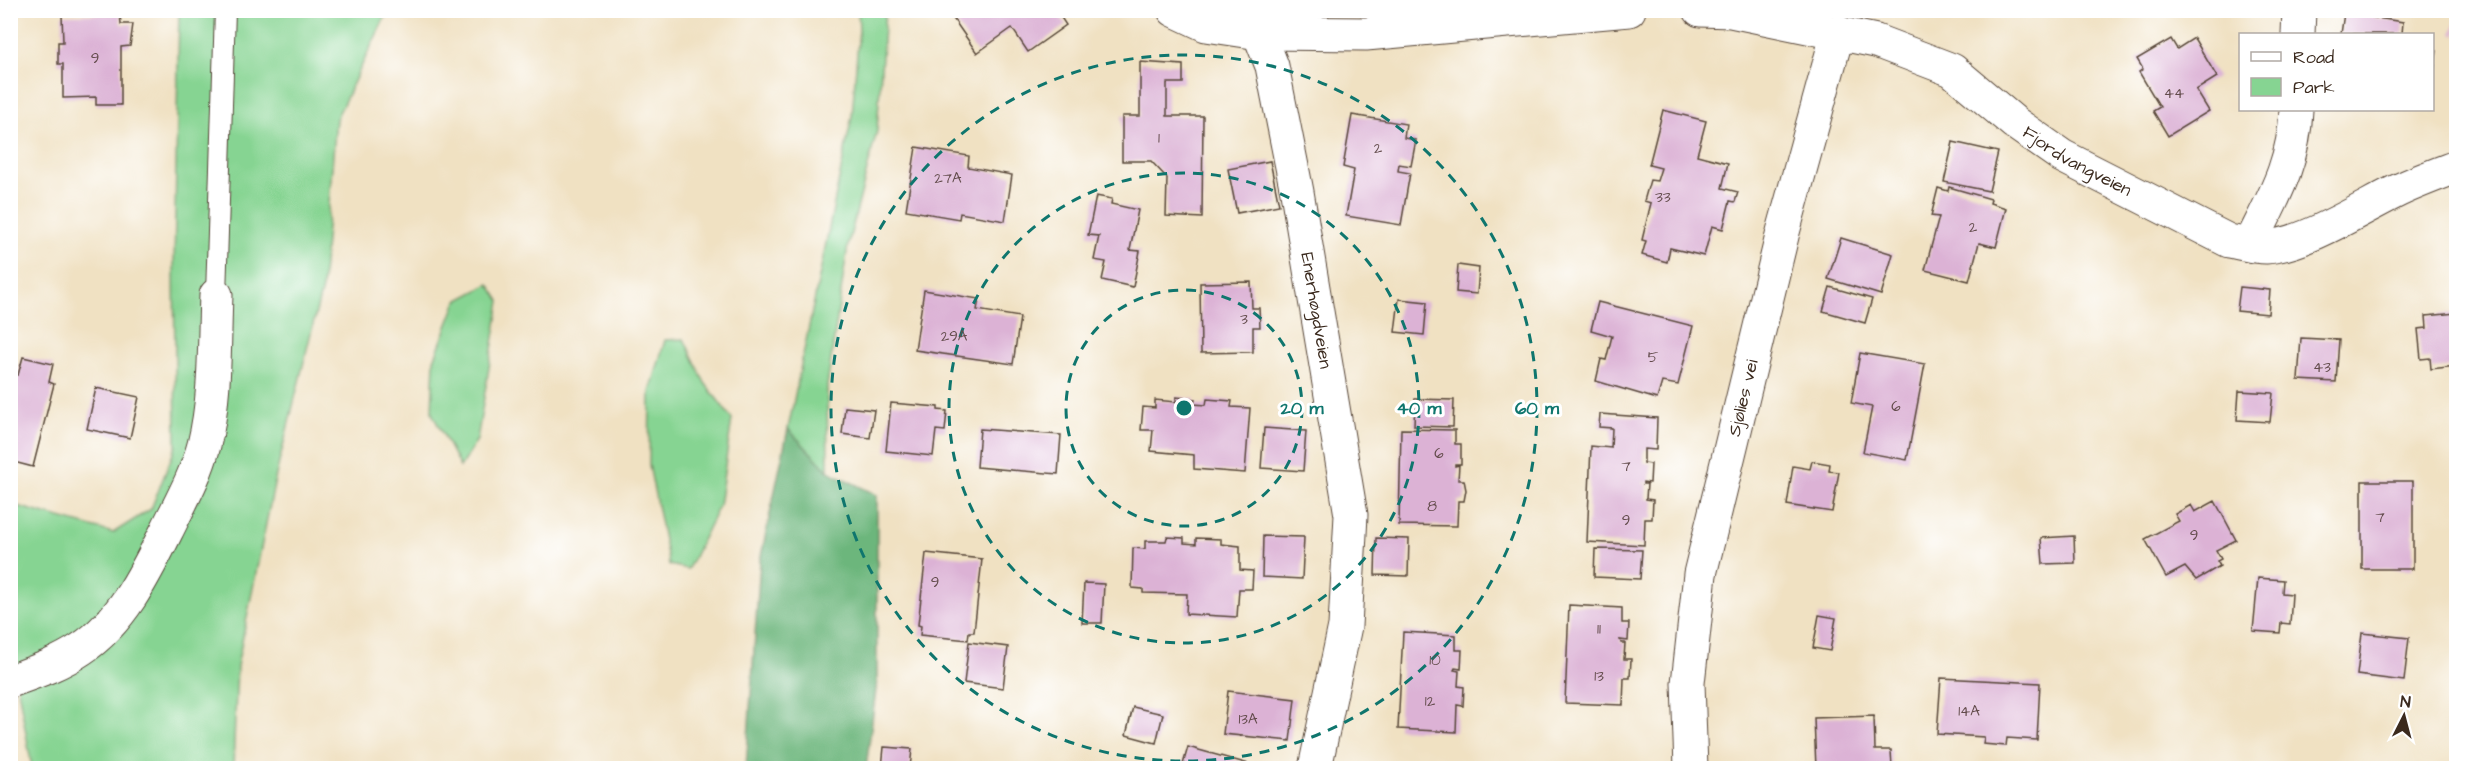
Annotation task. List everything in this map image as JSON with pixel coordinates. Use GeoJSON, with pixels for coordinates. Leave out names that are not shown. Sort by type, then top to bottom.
{"type":"FeatureCollection","features":[{"type":"Feature","properties":{"kind":"street"},"geometry":{"type":"LineString","coordinates":[[1174,10],[1206,25],[1259,33],[1366,34],[1629,10]]}},
{"type":"Feature","properties":{"kind":"street","name":"Fjordvangveien"},"geometry":{"type":"LineString","coordinates":[[1700,10],[1731,11],[1876,40],[1952,70],[2014,123],[2062,156],[2229,240],[2250,245],[2265,247],[2286,243],[2338,222],[2395,192],[2457,166]]}},
{"type":"Feature","properties":{"kind":"street"},"geometry":{"type":"LineString","coordinates":[[2298,33],[2299,10]]}},
{"type":"Feature","properties":{"kind":"street","name":"Sjølies vei"},"geometry":{"type":"LineString","coordinates":[[1691,768],[1688,683],[1700,574],[1783,232],[1838,32]]}},
{"type":"Feature","properties":{"kind":"street","name":"Enerhøgdveien"},"geometry":{"type":"LineString","coordinates":[[1259,33],[1272,66],[1297,192],[1351,515],[1345,626],[1315,768]]}},
{"type":"Feature","properties":{"kind":"street"},"geometry":{"type":"LineString","coordinates":[[2250,245],[2279,187],[2290,157],[2296,111]]}},
{"type":"Feature","properties":{"kind":"street"},"geometry":{"type":"LineString","coordinates":[[10,681],[51,667],[82,649],[120,611],[144,574],[195,474],[204,445],[214,375],[216,295]]}},
{"type":"Feature","properties":{"kind":"lane"},"geometry":{"type":"LineString","coordinates":[[216,295],[225,10]]}},
{"type":"Feature","properties":{"kind":"green space"},"geometry":{"type":"Polygon","coordinates":[[[179,11],[388,11],[336,119],[322,288],[276,475],[237,666],[233,768],[32,768],[13,660],[11,660],[10,504],[113,533],[151,509],[176,446],[174,268],[179,11]]]}},
{"type":"Feature","properties":{"kind":"green space"},"geometry":{"type":"Polygon","coordinates":[[[858,11],[885,11],[877,131],[848,245],[827,386],[828,471],[788,429],[852,116],[859,29],[858,11]]]}},
{"type":"Feature","properties":{"kind":"green space"},"geometry":{"type":"Polygon","coordinates":[[[489,284],[500,301],[477,440],[460,467],[432,413],[434,360],[457,301],[489,284]]]}},
{"type":"Feature","properties":{"kind":"green space"},"geometry":{"type":"Polygon","coordinates":[[[684,339],[705,383],[732,419],[719,506],[688,569],[669,565],[649,465],[650,392],[665,340],[684,339]]]}},
{"type":"Feature","properties":{"kind":"green space"},"geometry":{"type":"Polygon","coordinates":[[[788,429],[828,471],[877,495],[877,682],[866,768],[746,768],[760,561],[788,429]]]}},
{"type":"Feature","properties":{"kind":"building"},"geometry":{"type":"Polygon","coordinates":[[[954,10],[1056,10],[1066,25],[1028,52],[1012,28],[977,53],[950,14],[954,10]]]}},
{"type":"Feature","properties":{"kind":"building"},"geometry":{"type":"Polygon","coordinates":[[[2344,13],[2403,22],[2402,33],[2341,33],[2344,13]]]}},
{"type":"Feature","properties":{"kind":"building"},"geometry":{"type":"Polygon","coordinates":[[[120,14],[121,24],[133,24],[130,46],[121,47],[121,105],[96,105],[96,97],[63,98],[63,64],[58,64],[58,42],[63,42],[62,15],[120,14]]]}},
{"type":"Feature","properties":{"kind":"building"},"geometry":{"type":"Polygon","coordinates":[[[2456,20],[2456,35],[2452,34],[2456,20]]]}},
{"type":"Feature","properties":{"kind":"building"},"geometry":{"type":"Polygon","coordinates":[[[2194,38],[2217,77],[2196,90],[2209,111],[2168,136],[2153,111],[2160,107],[2139,72],[2143,69],[2137,59],[2171,39],[2177,49],[2194,38]]]}},
{"type":"Feature","properties":{"kind":"building"},"geometry":{"type":"Polygon","coordinates":[[[2434,51],[2437,51],[2434,71],[2434,51]]]}},
{"type":"Feature","properties":{"kind":"building"},"geometry":{"type":"Polygon","coordinates":[[[1140,62],[1183,65],[1183,83],[1167,83],[1167,116],[1203,116],[1202,218],[1166,216],[1167,178],[1151,161],[1122,161],[1122,116],[1140,116],[1140,62]]]}},
{"type":"Feature","properties":{"kind":"building"},"geometry":{"type":"Polygon","coordinates":[[[1663,110],[1706,121],[1697,155],[1728,163],[1722,188],[1738,192],[1735,202],[1730,201],[1723,229],[1712,226],[1704,256],[1670,248],[1667,262],[1642,255],[1646,241],[1642,240],[1651,203],[1644,201],[1650,180],[1657,181],[1661,168],[1649,165],[1663,110]]]}},
{"type":"Feature","properties":{"kind":"building"},"geometry":{"type":"Polygon","coordinates":[[[1352,115],[1406,124],[1404,138],[1416,140],[1411,166],[1399,164],[1398,171],[1410,173],[1401,225],[1346,216],[1354,170],[1343,167],[1352,115]]]}},
{"type":"Feature","properties":{"kind":"building"},"geometry":{"type":"Polygon","coordinates":[[[1953,142],[1998,152],[1989,191],[1944,182],[1953,142]]]}},
{"type":"Feature","properties":{"kind":"building"},"geometry":{"type":"Polygon","coordinates":[[[916,147],[969,156],[968,167],[1012,175],[1005,221],[960,213],[959,219],[906,210],[916,147]]]}},
{"type":"Feature","properties":{"kind":"building"},"geometry":{"type":"Polygon","coordinates":[[[1270,161],[1279,205],[1237,213],[1228,169],[1270,161]]]}},
{"type":"Feature","properties":{"kind":"building"},"geometry":{"type":"Polygon","coordinates":[[[1949,187],[1991,199],[1990,203],[2006,208],[1996,247],[1979,243],[1969,281],[1925,270],[1939,217],[1931,216],[1938,188],[1948,191],[1949,187]]]}},
{"type":"Feature","properties":{"kind":"building"},"geometry":{"type":"Polygon","coordinates":[[[1096,196],[1112,199],[1111,204],[1138,210],[1130,250],[1140,251],[1133,287],[1102,280],[1106,262],[1094,260],[1099,236],[1088,235],[1096,196]]]}},
{"type":"Feature","properties":{"kind":"building"},"geometry":{"type":"Polygon","coordinates":[[[1841,238],[1893,254],[1881,295],[1828,279],[1841,238]]]}},
{"type":"Feature","properties":{"kind":"building"},"geometry":{"type":"Polygon","coordinates":[[[1458,265],[1479,268],[1477,294],[1456,292],[1458,265]]]}},
{"type":"Feature","properties":{"kind":"building"},"geometry":{"type":"Polygon","coordinates":[[[1251,282],[1252,308],[1259,308],[1260,327],[1253,327],[1253,352],[1201,353],[1200,283],[1251,282]]]}},
{"type":"Feature","properties":{"kind":"building"},"geometry":{"type":"Polygon","coordinates":[[[1830,287],[1872,299],[1865,323],[1823,311],[1830,287]]]}},
{"type":"Feature","properties":{"kind":"building"},"geometry":{"type":"Polygon","coordinates":[[[2240,287],[2270,290],[2268,314],[2237,311],[2240,287]]]}},
{"type":"Feature","properties":{"kind":"building"},"geometry":{"type":"Polygon","coordinates":[[[924,290],[979,299],[977,310],[1020,317],[1013,364],[915,350],[924,290]]]}},
{"type":"Feature","properties":{"kind":"building"},"geometry":{"type":"Polygon","coordinates":[[[1399,299],[1427,302],[1424,335],[1395,332],[1399,299]]]}},
{"type":"Feature","properties":{"kind":"building"},"geometry":{"type":"Polygon","coordinates":[[[1598,302],[1693,326],[1678,385],[1662,382],[1657,399],[1596,381],[1601,359],[1606,360],[1612,336],[1591,330],[1598,302]]]}},
{"type":"Feature","properties":{"kind":"building"},"geometry":{"type":"Polygon","coordinates":[[[2456,313],[2456,366],[2431,369],[2430,358],[2421,359],[2418,329],[2427,328],[2426,316],[2456,313]]]}},
{"type":"Feature","properties":{"kind":"building"},"geometry":{"type":"Polygon","coordinates":[[[2301,338],[2339,340],[2336,382],[2298,380],[2301,338]]]}},
{"type":"Feature","properties":{"kind":"building"},"geometry":{"type":"Polygon","coordinates":[[[1860,353],[1925,364],[1907,460],[1863,452],[1872,407],[1851,403],[1860,353]]]}},
{"type":"Feature","properties":{"kind":"building"},"geometry":{"type":"Polygon","coordinates":[[[23,357],[53,364],[49,382],[54,384],[33,467],[10,461],[10,373],[18,375],[23,357]]]}},
{"type":"Feature","properties":{"kind":"building"},"geometry":{"type":"Polygon","coordinates":[[[96,388],[139,397],[130,438],[87,429],[96,388]]]}},
{"type":"Feature","properties":{"kind":"building"},"geometry":{"type":"Polygon","coordinates":[[[2239,391],[2273,393],[2270,422],[2237,420],[2239,391]]]}},
{"type":"Feature","properties":{"kind":"building"},"geometry":{"type":"Polygon","coordinates":[[[1176,397],[1195,399],[1194,404],[1206,405],[1207,399],[1232,401],[1231,407],[1250,408],[1245,473],[1194,469],[1194,455],[1151,451],[1153,430],[1141,430],[1143,407],[1155,408],[1155,400],[1176,402],[1176,397]]]}},
{"type":"Feature","properties":{"kind":"building"},"geometry":{"type":"Polygon","coordinates":[[[1415,399],[1454,400],[1453,427],[1414,426],[1415,399]]]}},
{"type":"Feature","properties":{"kind":"building"},"geometry":{"type":"Polygon","coordinates":[[[891,403],[938,407],[938,410],[947,411],[945,431],[936,430],[933,456],[886,451],[891,403]]]}},
{"type":"Feature","properties":{"kind":"building"},"geometry":{"type":"Polygon","coordinates":[[[845,407],[874,410],[870,438],[842,434],[845,407]]]}},
{"type":"Feature","properties":{"kind":"building"},"geometry":{"type":"Polygon","coordinates":[[[1600,414],[1657,418],[1656,450],[1644,449],[1644,463],[1651,464],[1650,483],[1643,482],[1643,484],[1647,484],[1646,499],[1653,500],[1652,519],[1645,519],[1644,545],[1587,542],[1591,446],[1611,448],[1612,428],[1599,427],[1600,414]]]}},
{"type":"Feature","properties":{"kind":"building"},"geometry":{"type":"Polygon","coordinates":[[[1264,428],[1306,431],[1303,471],[1261,468],[1264,428]]]}},
{"type":"Feature","properties":{"kind":"building"},"geometry":{"type":"Polygon","coordinates":[[[980,429],[1061,435],[1058,474],[977,467],[980,429]]]}},
{"type":"Feature","properties":{"kind":"building"},"geometry":{"type":"Polygon","coordinates":[[[1401,429],[1455,430],[1455,444],[1461,444],[1461,464],[1455,464],[1455,466],[1459,465],[1458,480],[1464,480],[1466,490],[1464,501],[1458,501],[1457,526],[1399,525],[1401,429]]]}},
{"type":"Feature","properties":{"kind":"building"},"geometry":{"type":"Polygon","coordinates":[[[1812,461],[1830,464],[1829,471],[1839,472],[1832,512],[1787,505],[1793,466],[1810,469],[1812,461]]]}},
{"type":"Feature","properties":{"kind":"building"},"geometry":{"type":"Polygon","coordinates":[[[2362,481],[2413,481],[2413,569],[2362,569],[2362,481]]]}},
{"type":"Feature","properties":{"kind":"building"},"geometry":{"type":"Polygon","coordinates":[[[2215,501],[2236,540],[2216,550],[2221,559],[2217,561],[2220,566],[2196,580],[2185,567],[2166,577],[2145,539],[2179,521],[2175,514],[2191,505],[2195,512],[2215,501]]]}},
{"type":"Feature","properties":{"kind":"building"},"geometry":{"type":"Polygon","coordinates":[[[1263,536],[1304,537],[1302,579],[1262,577],[1263,536]]]}},
{"type":"Feature","properties":{"kind":"building"},"geometry":{"type":"Polygon","coordinates":[[[2074,536],[2075,563],[2043,564],[2041,538],[2074,536]]]}},
{"type":"Feature","properties":{"kind":"building"},"geometry":{"type":"Polygon","coordinates":[[[1167,537],[1184,538],[1184,543],[1196,544],[1196,538],[1221,539],[1221,544],[1240,546],[1240,570],[1253,571],[1252,589],[1239,589],[1237,617],[1186,614],[1187,594],[1143,593],[1143,589],[1132,588],[1133,548],[1145,549],[1145,541],[1166,541],[1167,537]]]}},
{"type":"Feature","properties":{"kind":"building"},"geometry":{"type":"Polygon","coordinates":[[[1376,538],[1409,539],[1408,576],[1375,575],[1376,538]]]}},
{"type":"Feature","properties":{"kind":"building"},"geometry":{"type":"Polygon","coordinates":[[[1595,549],[1642,550],[1640,579],[1594,577],[1595,549]]]}},
{"type":"Feature","properties":{"kind":"building"},"geometry":{"type":"Polygon","coordinates":[[[926,553],[982,559],[974,632],[969,632],[968,640],[920,635],[921,626],[918,625],[926,553]]]}},
{"type":"Feature","properties":{"kind":"building"},"geometry":{"type":"Polygon","coordinates":[[[2258,578],[2283,580],[2282,593],[2292,594],[2290,624],[2281,623],[2280,633],[2253,631],[2258,578]]]}},
{"type":"Feature","properties":{"kind":"building"},"geometry":{"type":"Polygon","coordinates":[[[1084,583],[1104,584],[1102,623],[1082,623],[1084,583]]]}},
{"type":"Feature","properties":{"kind":"building"},"geometry":{"type":"Polygon","coordinates":[[[1569,605],[1622,608],[1622,623],[1629,623],[1628,641],[1620,640],[1621,643],[1625,643],[1624,659],[1631,659],[1630,678],[1624,678],[1623,705],[1565,703],[1569,605]]]}},
{"type":"Feature","properties":{"kind":"building"},"geometry":{"type":"Polygon","coordinates":[[[1819,615],[1836,618],[1830,651],[1813,648],[1819,615]]]}},
{"type":"Feature","properties":{"kind":"building"},"geometry":{"type":"Polygon","coordinates":[[[1403,632],[1456,635],[1456,650],[1462,650],[1461,669],[1455,668],[1454,670],[1459,671],[1458,686],[1464,687],[1463,706],[1457,705],[1456,732],[1398,729],[1403,632]]]}},
{"type":"Feature","properties":{"kind":"building"},"geometry":{"type":"Polygon","coordinates":[[[2362,633],[2409,638],[2404,681],[2357,675],[2362,633]]]}},
{"type":"Feature","properties":{"kind":"building"},"geometry":{"type":"Polygon","coordinates":[[[969,642],[1008,647],[1003,688],[964,683],[969,642]]]}},
{"type":"Feature","properties":{"kind":"building"},"geometry":{"type":"Polygon","coordinates":[[[1941,678],[2040,683],[2037,740],[2007,738],[2006,746],[1983,744],[1984,737],[1937,734],[1941,678]]]}},
{"type":"Feature","properties":{"kind":"building"},"geometry":{"type":"Polygon","coordinates":[[[1228,691],[1295,699],[1290,741],[1223,734],[1228,691]]]}},
{"type":"Feature","properties":{"kind":"building"},"geometry":{"type":"Polygon","coordinates":[[[1133,707],[1163,714],[1156,743],[1126,735],[1133,707]]]}},
{"type":"Feature","properties":{"kind":"building"},"geometry":{"type":"Polygon","coordinates":[[[1874,716],[1875,750],[1891,750],[1892,768],[1816,768],[1814,718],[1874,716]]]}},
{"type":"Feature","properties":{"kind":"building"},"geometry":{"type":"Polygon","coordinates":[[[884,747],[912,749],[910,768],[882,768],[884,747]]]}},
{"type":"Feature","properties":{"kind":"building"},"geometry":{"type":"Polygon","coordinates":[[[1188,747],[1249,764],[1248,768],[1182,768],[1188,747]]]}}]}
